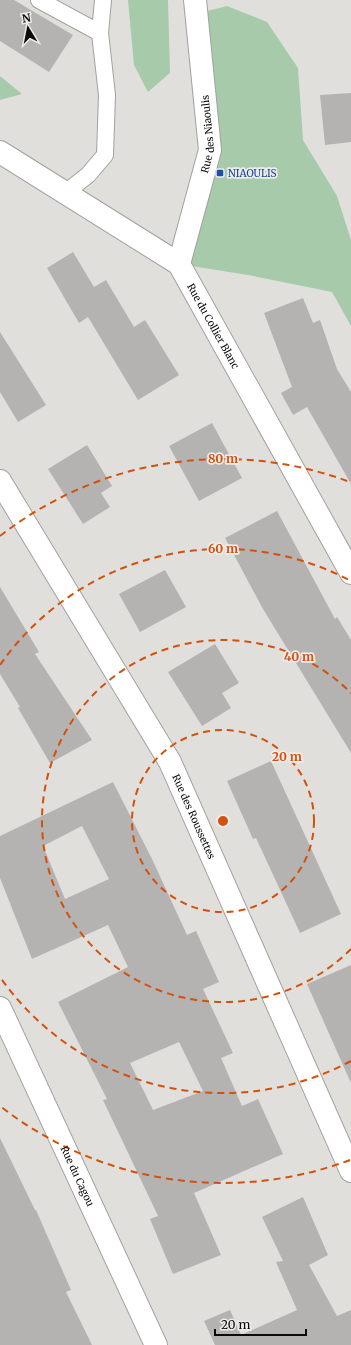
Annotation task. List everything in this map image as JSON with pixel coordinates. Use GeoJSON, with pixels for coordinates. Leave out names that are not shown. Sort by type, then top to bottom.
{"type":"FeatureCollection","features":[{"type":"Feature","properties":{"kind":"street","name":"Rue des Niaoulis"},"geometry":{"type":"LineString","coordinates":[[179,264],[210,150],[195,0]]}},
{"type":"Feature","properties":{"kind":"street","name":"Rue du Collier Blanc"},"geometry":{"type":"LineString","coordinates":[[0,152],[179,264],[351,573]]}},
{"type":"Feature","properties":{"kind":"street","name":"Rue des Roussettes"},"geometry":{"type":"LineString","coordinates":[[0,481],[170,762],[351,1171]]}},
{"type":"Feature","properties":{"kind":"street","name":"Rue du Cagou"},"geometry":{"type":"LineString","coordinates":[[0,1008],[156,1345]]}},
{"type":"Feature","properties":{"kind":"lane"},"geometry":{"type":"LineString","coordinates":[[39,0],[100,34]]}},
{"type":"Feature","properties":{"kind":"lane"},"geometry":{"type":"LineString","coordinates":[[65,193],[88,175],[105,155],[107,95],[100,34],[104,0]]}},
{"type":"Feature","properties":{"kind":"green space"},"geometry":{"type":"Polygon","coordinates":[[[128,0],[168,0],[170,73],[148,92],[134,65],[128,0]]]}},
{"type":"Feature","properties":{"kind":"green space"},"geometry":{"type":"Polygon","coordinates":[[[227,6],[267,22],[298,68],[303,140],[337,196],[351,240],[351,326],[332,292],[248,275],[179,264],[210,150],[196,14],[227,6]]]}},
{"type":"Feature","properties":{"kind":"green space"},"geometry":{"type":"Polygon","coordinates":[[[0,76],[22,94],[0,100],[0,76]]]}},
{"type":"Feature","properties":{"kind":"building"},"geometry":{"type":"Polygon","coordinates":[[[0,0],[14,0],[73,35],[49,72],[0,41],[0,0]]]}},
{"type":"Feature","properties":{"kind":"building"},"geometry":{"type":"Polygon","coordinates":[[[351,93],[351,142],[325,145],[320,95],[351,93]]]}},
{"type":"Feature","properties":{"kind":"building"},"geometry":{"type":"Polygon","coordinates":[[[73,252],[94,287],[106,280],[134,327],[145,320],[179,375],[138,400],[88,317],[79,323],[47,268],[73,252]]]}},
{"type":"Feature","properties":{"kind":"building"},"geometry":{"type":"Polygon","coordinates":[[[303,298],[313,323],[320,320],[337,369],[351,392],[351,484],[307,407],[293,415],[281,393],[292,387],[264,313],[303,298]]]}},
{"type":"Feature","properties":{"kind":"building"},"geometry":{"type":"Polygon","coordinates":[[[0,332],[46,405],[18,422],[0,392],[0,332]]]}},
{"type":"Feature","properties":{"kind":"building"},"geometry":{"type":"Polygon","coordinates":[[[212,423],[242,478],[199,501],[169,446],[212,423]]]}},
{"type":"Feature","properties":{"kind":"building"},"geometry":{"type":"Polygon","coordinates":[[[87,445],[112,486],[101,493],[110,507],[83,524],[48,469],[87,445]]]}},
{"type":"Feature","properties":{"kind":"building"},"geometry":{"type":"Polygon","coordinates":[[[277,511],[335,619],[337,617],[351,640],[351,753],[263,609],[225,538],[277,511]]]}},
{"type":"Feature","properties":{"kind":"building"},"geometry":{"type":"Polygon","coordinates":[[[165,570],[186,607],[140,632],[119,594],[165,570]]]}},
{"type":"Feature","properties":{"kind":"building"},"geometry":{"type":"Polygon","coordinates":[[[0,587],[39,652],[35,654],[92,740],[50,763],[18,708],[20,707],[0,674],[0,587]]]}},
{"type":"Feature","properties":{"kind":"building"},"geometry":{"type":"Polygon","coordinates":[[[215,644],[239,683],[222,693],[231,708],[202,726],[168,672],[215,644]]]}},
{"type":"Feature","properties":{"kind":"building"},"geometry":{"type":"Polygon","coordinates":[[[271,761],[341,914],[300,933],[256,838],[253,839],[227,781],[271,761]]]}},
{"type":"Feature","properties":{"kind":"building"},"geometry":{"type":"Polygon","coordinates":[[[113,782],[152,859],[187,935],[196,931],[219,982],[203,989],[233,1053],[221,1058],[242,1106],[258,1099],[283,1154],[194,1193],[221,1255],[173,1274],[150,1219],[158,1216],[103,1100],[107,1099],[58,1002],[128,967],[108,925],[32,959],[0,878],[0,836],[113,782]],[[82,826],[43,846],[65,899],[109,879],[82,826]],[[179,1042],[130,1063],[153,1110],[203,1091],[179,1042]]]}},
{"type":"Feature","properties":{"kind":"building"},"geometry":{"type":"Polygon","coordinates":[[[351,965],[351,1083],[307,984],[351,965]]]}},
{"type":"Feature","properties":{"kind":"building"},"geometry":{"type":"Polygon","coordinates":[[[0,1138],[36,1210],[71,1290],[66,1292],[92,1345],[0,1345],[0,1138]]]}},
{"type":"Feature","properties":{"kind":"building"},"geometry":{"type":"Polygon","coordinates":[[[303,1197],[328,1255],[309,1265],[337,1316],[351,1310],[351,1345],[215,1345],[204,1321],[230,1310],[241,1335],[297,1310],[276,1262],[283,1261],[262,1217],[303,1197]]]}},
{"type":"Feature","properties":{"kind":"place","name":"NIAOULIS"},"geometry":{"type":"Point","coordinates":[220,173]}}]}
